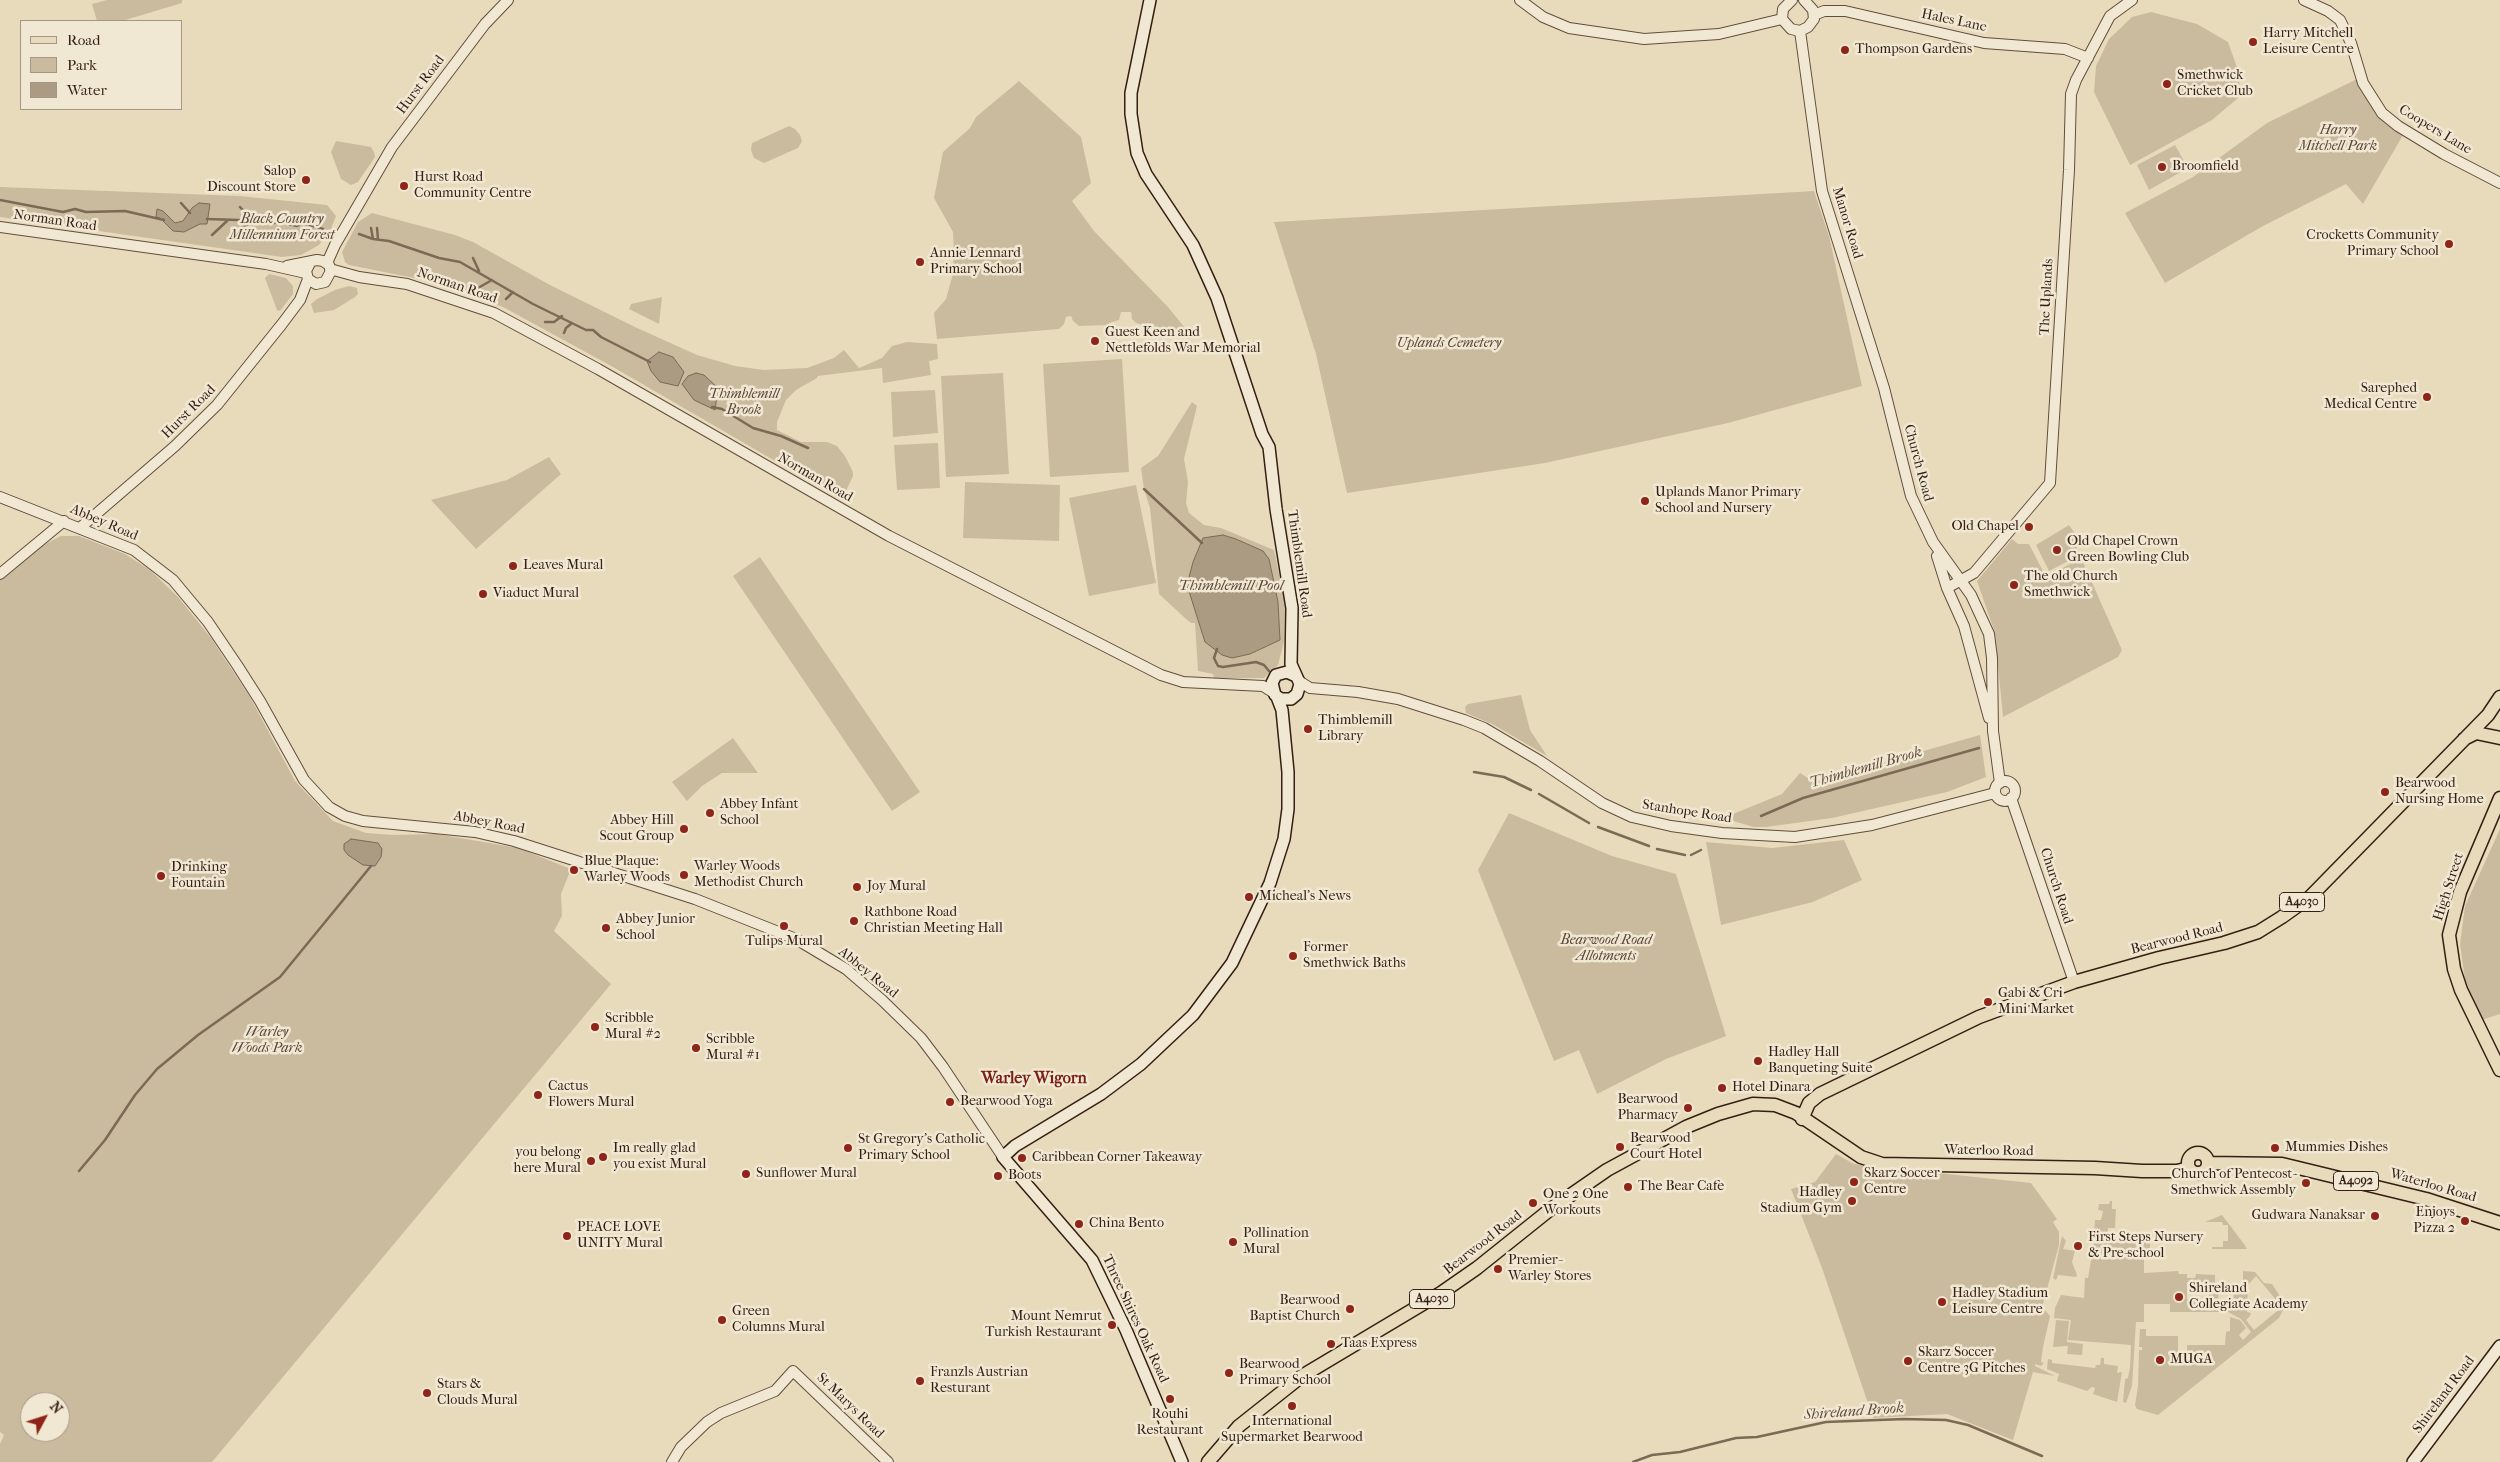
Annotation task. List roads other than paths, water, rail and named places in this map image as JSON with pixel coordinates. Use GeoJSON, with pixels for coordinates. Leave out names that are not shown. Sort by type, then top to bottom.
{"type":"FeatureCollection","features":[{"type":"Feature","properties":{"kind":"main road","name":"Thimblemill Road"},"geometry":{"type":"LineString","coordinates":[[1150,0],[1142,39],[1137,113],[1142,149],[1154,184],[1193,245],[1217,299],[1271,456],[1271,473],[1292,608],[1290,659],[1298,679]]}},
{"type":"Feature","properties":{"kind":"main road"},"geometry":{"type":"LineString","coordinates":[[1002,1157],[1015,1146],[1119,1082],[1171,1038],[1216,987],[1232,963],[1267,890],[1284,839],[1288,809],[1288,772],[1282,710],[1276,695],[1277,676],[1290,659]]}},
{"type":"Feature","properties":{"kind":"main road"},"geometry":{"type":"LineString","coordinates":[[1277,676],[1290,672],[1298,679],[1300,688],[1282,710]]}},
{"type":"Feature","properties":{"kind":"main road"},"geometry":{"type":"LineString","coordinates":[[1276,695],[1293,697]]}},
{"type":"Feature","properties":{"kind":"main road","name":"Bearwood Road"},"geometry":{"type":"LineString","coordinates":[[1208,1462],[1238,1426],[1280,1391],[1336,1355],[1441,1294],[1581,1188],[1643,1149],[1686,1127],[1718,1114],[1744,1108],[1802,1119],[1809,1103],[1815,1097],[1856,1074],[1979,1017],[2074,982],[2159,958],[2224,943],[2258,932],[2310,897],[2488,715],[2500,697]]}},
{"type":"Feature","properties":{"kind":"main road"},"geometry":{"type":"LineString","coordinates":[[2488,715],[2486,724],[2496,736]]}},
{"type":"Feature","properties":{"kind":"main road"},"geometry":{"type":"LineString","coordinates":[[2464,739],[2476,733],[2496,736]]}},
{"type":"Feature","properties":{"kind":"main road","name":"High Street"},"geometry":{"type":"LineString","coordinates":[[2500,798],[2460,892],[2449,935],[2454,969],[2461,990],[2500,1070],[2500,1078]]}},
{"type":"Feature","properties":{"kind":"main road","name":"Waterloo Road"},"geometry":{"type":"LineString","coordinates":[[1802,1119],[1861,1157],[1882,1164],[2095,1168],[2142,1172],[2177,1171],[2189,1168],[2189,1158],[2196,1152],[2205,1155],[2208,1163],[2282,1164],[2426,1199],[2500,1223]]}},
{"type":"Feature","properties":{"kind":"main road","name":"Three Shires Oak Road"},"geometry":{"type":"LineString","coordinates":[[1002,1157],[1081,1245],[1096,1267],[1129,1337],[1182,1462]]}},
{"type":"Feature","properties":{"kind":"main road","name":"Shireland Road"},"geometry":{"type":"LineString","coordinates":[[2413,1462],[2500,1346]]}},
{"type":"Feature","properties":{"kind":"street","name":"Hurst Road"},"geometry":{"type":"LineString","coordinates":[[321,264],[335,245],[392,147],[408,124],[485,24],[508,0]]}},
{"type":"Feature","properties":{"kind":"street"},"geometry":{"type":"LineString","coordinates":[[1520,0],[1542,16],[1569,28],[1644,39],[1719,34],[1782,19]]}},
{"type":"Feature","properties":{"kind":"street"},"geometry":{"type":"LineString","coordinates":[[1792,0],[1783,9],[1782,19],[1787,27],[1800,31],[1808,27],[1814,14],[1811,5],[1804,0]]}},
{"type":"Feature","properties":{"kind":"street","name":"The Uplands"},"geometry":{"type":"LineString","coordinates":[[1961,582],[1974,573],[2050,483],[2069,170],[2069,108],[2076,80],[2110,16],[2132,0]]}},
{"type":"Feature","properties":{"kind":"street","name":"Coopers Lane"},"geometry":{"type":"LineString","coordinates":[[2304,0],[2328,11],[2340,20],[2346,32],[2363,83],[2382,113],[2398,126],[2444,154],[2500,183]]}},
{"type":"Feature","properties":{"kind":"street","name":"Hales Lane"},"geometry":{"type":"LineString","coordinates":[[1814,14],[1824,11],[1845,11],[1984,43],[2065,49],[2088,58]]}},
{"type":"Feature","properties":{"kind":"street","name":"Manor Road"},"geometry":{"type":"LineString","coordinates":[[1800,31],[1822,191],[1884,388]]}},
{"type":"Feature","properties":{"kind":"street","name":"Norman Road"},"geometry":{"type":"LineString","coordinates":[[0,228],[284,267],[321,264],[359,277],[407,284],[494,313],[574,355],[889,536],[1161,675],[1183,682],[1263,686],[1276,695]]}},
{"type":"Feature","properties":{"kind":"street"},"geometry":{"type":"LineString","coordinates":[[315,279],[330,276],[321,264]]}},
{"type":"Feature","properties":{"kind":"street"},"geometry":{"type":"LineString","coordinates":[[315,279],[321,264]]}},
{"type":"Feature","properties":{"kind":"street","name":"Norman Road"},"geometry":{"type":"LineString","coordinates":[[284,267],[315,279],[359,277]]}},
{"type":"Feature","properties":{"kind":"street","name":"Hurst Road"},"geometry":{"type":"LineString","coordinates":[[80,527],[175,446],[217,405],[259,355],[315,279]]}},
{"type":"Feature","properties":{"kind":"street","name":"Church Road"},"geometry":{"type":"LineString","coordinates":[[1884,388],[1911,496],[1933,542],[1948,588],[1964,626],[1993,731]]}},
{"type":"Feature","properties":{"kind":"street","name":"Abbey Road"},"geometry":{"type":"LineString","coordinates":[[0,497],[80,527],[134,550],[173,580],[190,599],[260,701],[304,780],[329,807],[345,816],[363,821],[475,832],[514,841],[695,899],[796,939],[846,969],[882,1000],[920,1038],[943,1067],[1002,1157]]}},
{"type":"Feature","properties":{"kind":"street"},"geometry":{"type":"LineString","coordinates":[[0,574],[64,521]]}},
{"type":"Feature","properties":{"kind":"street","name":"Church Road"},"geometry":{"type":"LineString","coordinates":[[1933,542],[1971,595],[1989,634],[1992,666],[1993,731],[2000,783]]}},
{"type":"Feature","properties":{"kind":"street"},"geometry":{"type":"LineString","coordinates":[[1948,588],[1961,582]]}},
{"type":"Feature","properties":{"kind":"street"},"geometry":{"type":"LineString","coordinates":[[1263,686],[1277,676]]}},
{"type":"Feature","properties":{"kind":"street","name":"Stanhope Road"},"geometry":{"type":"LineString","coordinates":[[1298,679],[1310,688],[1358,692],[1398,699],[1464,720],[1484,728],[1532,756],[1602,803],[1632,817],[1671,826],[1722,833],[1795,836],[1872,825],[1995,793]]}},
{"type":"Feature","properties":{"kind":"street"},"geometry":{"type":"LineString","coordinates":[[1293,697],[1310,688]]}},
{"type":"Feature","properties":{"kind":"street"},"geometry":{"type":"LineString","coordinates":[[2000,783],[2012,784],[2014,793],[2012,798],[2006,801],[2000,800],[1995,793],[1996,787],[2000,783]]}},
{"type":"Feature","properties":{"kind":"street","name":"Church Road"},"geometry":{"type":"LineString","coordinates":[[2012,798],[2074,982]]}},
{"type":"Feature","properties":{"kind":"street","name":"St Marys Road"},"geometry":{"type":"LineString","coordinates":[[672,1462],[681,1447],[707,1422],[721,1413],[775,1391],[793,1371],[888,1462]]}},
{"type":"Feature","properties":{"kind":"water"},"geometry":{"type":"Polygon","coordinates":[[[199,203],[210,204],[207,224],[200,224],[184,232],[173,231],[160,218],[156,217],[157,209],[163,211],[175,223],[183,221],[192,208],[199,203]]]}},
{"type":"Feature","properties":{"kind":"water"},"geometry":{"type":"Polygon","coordinates":[[[659,352],[673,357],[684,372],[678,386],[660,382],[651,371],[647,361],[659,352]]]}},
{"type":"Feature","properties":{"kind":"water"},"geometry":{"type":"Polygon","coordinates":[[[696,373],[704,375],[718,388],[715,410],[694,400],[682,384],[688,376],[696,373]]]}},
{"type":"Feature","properties":{"kind":"water","name":"Thimblemill Pool"},"geometry":{"type":"Polygon","coordinates":[[[1223,535],[1263,551],[1269,559],[1278,602],[1280,640],[1250,654],[1232,658],[1222,655],[1205,642],[1187,585],[1193,562],[1203,538],[1223,535]]]}},
{"type":"Feature","properties":{"kind":"water"},"geometry":{"type":"Polygon","coordinates":[[[351,839],[378,843],[382,849],[381,857],[375,866],[363,865],[348,855],[344,850],[344,844],[351,839]]]}},
{"type":"Feature","properties":{"kind":"waterway","name":"Thimblemill Brook"},"geometry":{"type":"LineString","coordinates":[[0,200],[63,212],[75,209],[86,212],[125,211],[164,220]]}},
{"type":"Feature","properties":{"kind":"waterway"},"geometry":{"type":"LineString","coordinates":[[181,203],[190,213]]}},
{"type":"Feature","properties":{"kind":"waterway","name":"Thimblemill Brook"},"geometry":{"type":"LineString","coordinates":[[236,231],[253,221],[240,207]]}},
{"type":"Feature","properties":{"kind":"waterway"},"geometry":{"type":"LineString","coordinates":[[264,215],[265,224]]}},
{"type":"Feature","properties":{"kind":"waterway","name":"Thimblemill Brook"},"geometry":{"type":"LineString","coordinates":[[289,217],[296,225]]}},
{"type":"Feature","properties":{"kind":"waterway"},"geometry":{"type":"LineString","coordinates":[[314,217],[315,225]]}},
{"type":"Feature","properties":{"kind":"waterway","name":"Thimblemill Brook"},"geometry":{"type":"LineString","coordinates":[[207,219],[238,220],[266,224],[281,222],[297,226],[303,223],[323,229]]}},
{"type":"Feature","properties":{"kind":"waterway"},"geometry":{"type":"LineString","coordinates":[[212,235],[227,221]]}},
{"type":"Feature","properties":{"kind":"waterway"},"geometry":{"type":"LineString","coordinates":[[371,228],[373,239]]}},
{"type":"Feature","properties":{"kind":"waterway"},"geometry":{"type":"LineString","coordinates":[[377,228],[378,239]]}},
{"type":"Feature","properties":{"kind":"waterway","name":"Thimblemill Brook"},"geometry":{"type":"LineString","coordinates":[[359,234],[373,239],[389,241],[439,258],[460,262],[533,304],[586,330],[593,330],[601,337],[650,362]]}},
{"type":"Feature","properties":{"kind":"waterway"},"geometry":{"type":"LineString","coordinates":[[473,258],[479,271]]}},
{"type":"Feature","properties":{"kind":"waterway"},"geometry":{"type":"LineString","coordinates":[[478,288],[492,280]]}},
{"type":"Feature","properties":{"kind":"waterway"},"geometry":{"type":"LineString","coordinates":[[506,299],[513,292]]}},
{"type":"Feature","properties":{"kind":"waterway"},"geometry":{"type":"LineString","coordinates":[[545,322],[554,322],[562,316]]}},
{"type":"Feature","properties":{"kind":"waterway"},"geometry":{"type":"LineString","coordinates":[[564,333],[566,328],[572,323]]}},
{"type":"Feature","properties":{"kind":"waterway","name":"Thimblemill Brook"},"geometry":{"type":"LineString","coordinates":[[712,407],[722,409],[753,428],[781,436],[808,448]]}},
{"type":"Feature","properties":{"kind":"waterway","name":"Thimblemill Brook"},"geometry":{"type":"LineString","coordinates":[[1144,489],[1202,543]]}},
{"type":"Feature","properties":{"kind":"waterway","name":"Thimblemill Brook"},"geometry":{"type":"LineString","coordinates":[[1217,649],[1214,658],[1218,666],[1223,667],[1256,662],[1264,665],[1269,671]]}},
{"type":"Feature","properties":{"kind":"waterway","name":"Thimblemill Brook"},"geometry":{"type":"LineString","coordinates":[[1761,816],[1803,798],[1979,748]]}},
{"type":"Feature","properties":{"kind":"waterway","name":"Thimblemill Brook"},"geometry":{"type":"LineString","coordinates":[[1474,772],[1504,777],[1531,790]]}},
{"type":"Feature","properties":{"kind":"waterway","name":"Thimblemill Brook"},"geometry":{"type":"LineString","coordinates":[[1539,794],[1589,823]]}},
{"type":"Feature","properties":{"kind":"waterway","name":"Thimblemill Brook"},"geometry":{"type":"LineString","coordinates":[[1598,827],[1649,846]]}},
{"type":"Feature","properties":{"kind":"waterway","name":"Thimblemill Brook"},"geometry":{"type":"LineString","coordinates":[[1657,849],[1685,855]]}},
{"type":"Feature","properties":{"kind":"waterway","name":"Thimblemill Brook"},"geometry":{"type":"LineString","coordinates":[[1691,855],[1701,850]]}},
{"type":"Feature","properties":{"kind":"waterway"},"geometry":{"type":"LineString","coordinates":[[79,1171],[105,1140],[135,1095],[157,1069],[198,1035],[280,977],[371,866]]}},
{"type":"Feature","properties":{"kind":"waterway","name":"Shireland Brook"},"geometry":{"type":"LineString","coordinates":[[1633,1462],[1652,1455],[1680,1452],[1736,1438],[1757,1437],[1826,1422],[1904,1419],[1946,1420],[1968,1425],[2042,1456]]}},
{"type":"Feature","properties":{"kind":"place","name":"Harry Mitchell Leisure Centre"},"geometry":{"type":"Point","coordinates":[2253,42]}},
{"type":"Feature","properties":{"kind":"place","name":"Thompson Gardens"},"geometry":{"type":"Point","coordinates":[1845,50]}},
{"type":"Feature","properties":{"kind":"place","name":"Smethwick Cricket Club"},"geometry":{"type":"Point","coordinates":[2167,84]}},
{"type":"Feature","properties":{"kind":"place","name":"Broomfield"},"geometry":{"type":"Point","coordinates":[2162,167]}},
{"type":"Feature","properties":{"kind":"place","name":"Salop Discount Store"},"geometry":{"type":"Point","coordinates":[306,180]}},
{"type":"Feature","properties":{"kind":"place","name":"Hurst Road Community Centre"},"geometry":{"type":"Point","coordinates":[404,186]}},
{"type":"Feature","properties":{"kind":"place","name":"Crocketts Community Primary School"},"geometry":{"type":"Point","coordinates":[2449,244]}},
{"type":"Feature","properties":{"kind":"place","name":"Annie Lennard Primary School"},"geometry":{"type":"Point","coordinates":[920,262]}},
{"type":"Feature","properties":{"kind":"place","name":"Guest Keen and Nettlefolds War Memorial"},"geometry":{"type":"Point","coordinates":[1095,341]}},
{"type":"Feature","properties":{"kind":"place","name":"Sarephed Medical Centre"},"geometry":{"type":"Point","coordinates":[2427,397]}},
{"type":"Feature","properties":{"kind":"place","name":"Uplands Manor Primary School and Nursery"},"geometry":{"type":"Point","coordinates":[1645,501]}},
{"type":"Feature","properties":{"kind":"place","name":"Old Chapel"},"geometry":{"type":"Point","coordinates":[2029,527]}},
{"type":"Feature","properties":{"kind":"place","name":"Old Chapel Crown Green Bowling Club"},"geometry":{"type":"Point","coordinates":[2057,550]}},
{"type":"Feature","properties":{"kind":"place","name":"Leaves Mural"},"geometry":{"type":"Point","coordinates":[513,566]}},
{"type":"Feature","properties":{"kind":"place","name":"The old Church Smethwick"},"geometry":{"type":"Point","coordinates":[2014,585]}},
{"type":"Feature","properties":{"kind":"place","name":"Viaduct Mural"},"geometry":{"type":"Point","coordinates":[483,594]}},
{"type":"Feature","properties":{"kind":"place","name":"Thimblemill Library"},"geometry":{"type":"Point","coordinates":[1308,729]}},
{"type":"Feature","properties":{"kind":"place","name":"Bearwood Nursing Home"},"geometry":{"type":"Point","coordinates":[2385,792]}},
{"type":"Feature","properties":{"kind":"place","name":"Abbey Infant School"},"geometry":{"type":"Point","coordinates":[710,813]}},
{"type":"Feature","properties":{"kind":"place","name":"Abbey Hill Scout Group"},"geometry":{"type":"Point","coordinates":[684,829]}},
{"type":"Feature","properties":{"kind":"place","name":"Blue Plaque: Warley Woods"},"geometry":{"type":"Point","coordinates":[574,870]}},
{"type":"Feature","properties":{"kind":"place","name":"Warley Woods Methodist Church"},"geometry":{"type":"Point","coordinates":[684,875]}},
{"type":"Feature","properties":{"kind":"place","name":"Drinking Fountain"},"geometry":{"type":"Point","coordinates":[161,876]}},
{"type":"Feature","properties":{"kind":"place","name":"Joy Mural"},"geometry":{"type":"Point","coordinates":[857,887]}},
{"type":"Feature","properties":{"kind":"place","name":"Micheal's News"},"geometry":{"type":"Point","coordinates":[1249,897]}},
{"type":"Feature","properties":{"kind":"place","name":"Rathbone Road Christian Meeting Hall"},"geometry":{"type":"Point","coordinates":[854,921]}},
{"type":"Feature","properties":{"kind":"place","name":"Tulips Mural"},"geometry":{"type":"Point","coordinates":[784,926]}},
{"type":"Feature","properties":{"kind":"place","name":"Abbey Junior School"},"geometry":{"type":"Point","coordinates":[606,928]}},
{"type":"Feature","properties":{"kind":"place","name":"Former Smethwick Baths"},"geometry":{"type":"Point","coordinates":[1293,956]}},
{"type":"Feature","properties":{"kind":"place","name":"Gabi & Cri Mini Market"},"geometry":{"type":"Point","coordinates":[1988,1002]}},
{"type":"Feature","properties":{"kind":"place","name":"Scribble Mural #2"},"geometry":{"type":"Point","coordinates":[595,1027]}},
{"type":"Feature","properties":{"kind":"place","name":"Scribble Mural #1"},"geometry":{"type":"Point","coordinates":[696,1048]}},
{"type":"Feature","properties":{"kind":"place","name":"Hadley Hall Banqueting Suite"},"geometry":{"type":"Point","coordinates":[1758,1061]}},
{"type":"Feature","properties":{"kind":"place","name":"Hotel Dinara"},"geometry":{"type":"Point","coordinates":[1722,1088]}},
{"type":"Feature","properties":{"kind":"place","name":"Cactus Flowers Mural"},"geometry":{"type":"Point","coordinates":[538,1095]}},
{"type":"Feature","properties":{"kind":"place","name":"Bearwood Yoga"},"geometry":{"type":"Point","coordinates":[950,1102]}},
{"type":"Feature","properties":{"kind":"place","name":"Bearwood Pharmacy"},"geometry":{"type":"Point","coordinates":[1688,1108]}},
{"type":"Feature","properties":{"kind":"place","name":"Bearwood Court Hotel"},"geometry":{"type":"Point","coordinates":[1620,1147]}},
{"type":"Feature","properties":{"kind":"place","name":"St Gregory's Catholic Primary School"},"geometry":{"type":"Point","coordinates":[848,1148]}},
{"type":"Feature","properties":{"kind":"place","name":"Mummies Dishes"},"geometry":{"type":"Point","coordinates":[2275,1148]}},
{"type":"Feature","properties":{"kind":"place","name":"Im really glad you exist Mural"},"geometry":{"type":"Point","coordinates":[603,1157]}},
{"type":"Feature","properties":{"kind":"place","name":"Caribbean Corner Takeaway"},"geometry":{"type":"Point","coordinates":[1022,1158]}},
{"type":"Feature","properties":{"kind":"place","name":"you belong here Mural"},"geometry":{"type":"Point","coordinates":[591,1161]}},
{"type":"Feature","properties":{"kind":"place","name":"Sunflower Mural"},"geometry":{"type":"Point","coordinates":[746,1174]}},
{"type":"Feature","properties":{"kind":"place","name":"Boots"},"geometry":{"type":"Point","coordinates":[998,1176]}},
{"type":"Feature","properties":{"kind":"place","name":"Skarz Soccer Centre"},"geometry":{"type":"Point","coordinates":[1854,1182]}},
{"type":"Feature","properties":{"kind":"place","name":"Church of Pentecost- Smethwick Assembly"},"geometry":{"type":"Point","coordinates":[2306,1183]}},
{"type":"Feature","properties":{"kind":"place","name":"The Bear Cafe"},"geometry":{"type":"Point","coordinates":[1628,1187]}},
{"type":"Feature","properties":{"kind":"place","name":"Hadley Stadium Gym"},"geometry":{"type":"Point","coordinates":[1852,1201]}},
{"type":"Feature","properties":{"kind":"place","name":"One 2 One Workouts"},"geometry":{"type":"Point","coordinates":[1533,1203]}},
{"type":"Feature","properties":{"kind":"place","name":"Gudwara Nanaksar"},"geometry":{"type":"Point","coordinates":[2375,1216]}},
{"type":"Feature","properties":{"kind":"place","name":"Enjoys Pizza 2"},"geometry":{"type":"Point","coordinates":[2465,1221]}},
{"type":"Feature","properties":{"kind":"place","name":"China Bento"},"geometry":{"type":"Point","coordinates":[1079,1224]}},
{"type":"Feature","properties":{"kind":"place","name":"PEACE LOVE UNITY Mural"},"geometry":{"type":"Point","coordinates":[567,1236]}},
{"type":"Feature","properties":{"kind":"place","name":"Pollination Mural"},"geometry":{"type":"Point","coordinates":[1233,1242]}},
{"type":"Feature","properties":{"kind":"place","name":"First Steps Nursery & Pre-school"},"geometry":{"type":"Point","coordinates":[2078,1246]}},
{"type":"Feature","properties":{"kind":"place","name":"Premier- Warley Stores"},"geometry":{"type":"Point","coordinates":[1498,1269]}},
{"type":"Feature","properties":{"kind":"place","name":"Shireland Collegiate Academy"},"geometry":{"type":"Point","coordinates":[2179,1297]}},
{"type":"Feature","properties":{"kind":"place","name":"Hadley Stadium Leisure Centre"},"geometry":{"type":"Point","coordinates":[1942,1302]}},
{"type":"Feature","properties":{"kind":"place","name":"Bearwood Baptist Church"},"geometry":{"type":"Point","coordinates":[1350,1309]}},
{"type":"Feature","properties":{"kind":"place","name":"Green Columns Mural"},"geometry":{"type":"Point","coordinates":[722,1320]}},
{"type":"Feature","properties":{"kind":"place","name":"Mount Nemrut Turkish Restaurant"},"geometry":{"type":"Point","coordinates":[1112,1325]}},
{"type":"Feature","properties":{"kind":"place","name":"Taas Express"},"geometry":{"type":"Point","coordinates":[1331,1344]}},
{"type":"Feature","properties":{"kind":"place","name":"MUGA"},"geometry":{"type":"Point","coordinates":[2160,1360]}},
{"type":"Feature","properties":{"kind":"place","name":"Skarz Soccer Centre 3G Pitches"},"geometry":{"type":"Point","coordinates":[1908,1361]}},
{"type":"Feature","properties":{"kind":"place","name":"Bearwood Primary School"},"geometry":{"type":"Point","coordinates":[1229,1373]}},
{"type":"Feature","properties":{"kind":"place","name":"Franzls Austrian Resturant"},"geometry":{"type":"Point","coordinates":[920,1381]}},
{"type":"Feature","properties":{"kind":"place","name":"Stars & Clouds Mural"},"geometry":{"type":"Point","coordinates":[427,1393]}},
{"type":"Feature","properties":{"kind":"place","name":"Rouhi Restaurant"},"geometry":{"type":"Point","coordinates":[1170,1399]}},
{"type":"Feature","properties":{"kind":"place","name":"International Supermarket Bearwood"},"geometry":{"type":"Point","coordinates":[1292,1406]}},
{"type":"Feature","properties":{"kind":"district","name":"Warley Wigorn"},"geometry":{"type":"Point","coordinates":[1034,1079]}},
{"type":"Feature","properties":{"kind":"park label","name":"Harry Mitchell Park"},"geometry":{"type":"Point","coordinates":[2338,140]}},
{"type":"Feature","properties":{"kind":"park label","name":"Black Country Millennium Forest"},"geometry":{"type":"Point","coordinates":[282,228]}},
{"type":"Feature","properties":{"kind":"park label","name":"Uplands Cemetery"},"geometry":{"type":"Point","coordinates":[1449,344]}},
{"type":"Feature","properties":{"kind":"park label","name":"Bearwood Road Allotments"},"geometry":{"type":"Point","coordinates":[1606,950]}},
{"type":"Feature","properties":{"kind":"park label","name":"Warley Woods Park"},"geometry":{"type":"Point","coordinates":[267,1042]}}]}
